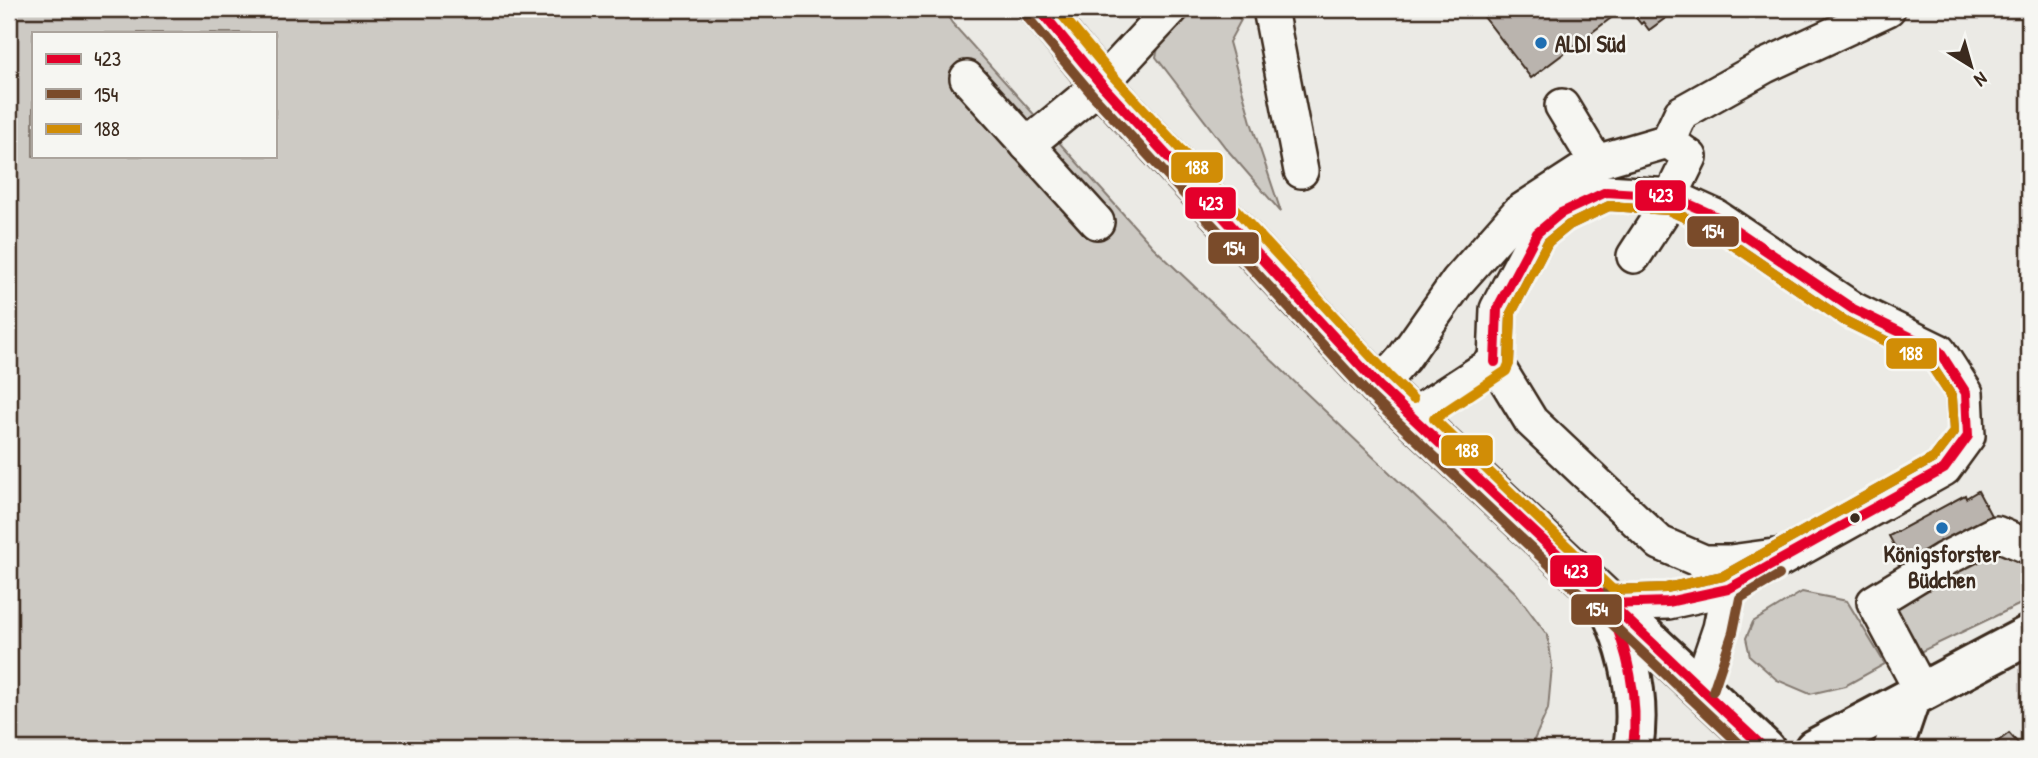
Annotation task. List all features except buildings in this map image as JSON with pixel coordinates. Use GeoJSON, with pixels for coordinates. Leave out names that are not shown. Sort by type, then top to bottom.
{"type":"FeatureCollection","features":[{"type":"Feature","properties":{"kind":"main road"},"geometry":{"type":"LineString","coordinates":[[1039,9],[1101,84],[1379,386],[1765,749]]}},
{"type":"Feature","properties":{"kind":"main road"},"geometry":{"type":"LineString","coordinates":[[1608,604],[1622,636],[1632,671],[1636,707],[1633,749]]}},
{"type":"Feature","properties":{"kind":"main road"},"geometry":{"type":"LineString","coordinates":[[1814,749],[2029,635]]}},
{"type":"Feature","properties":{"kind":"main road"},"geometry":{"type":"LineString","coordinates":[[1893,749],[1916,696]]}},
{"type":"Feature","properties":{"kind":"street"},"geometry":{"type":"LineString","coordinates":[[1027,145],[1101,84],[1171,9]]}},
{"type":"Feature","properties":{"kind":"street"},"geometry":{"type":"LineString","coordinates":[[1270,9],[1301,172]]}},
{"type":"Feature","properties":{"kind":"street"},"geometry":{"type":"LineString","coordinates":[[1379,386],[1403,359],[1458,281],[1520,212],[1596,162],[1668,141],[1681,113],[1765,66],[1888,9]]}},
{"type":"Feature","properties":{"kind":"street"},"geometry":{"type":"LineString","coordinates":[[967,78],[1097,222]]}},
{"type":"Feature","properties":{"kind":"street"},"geometry":{"type":"LineString","coordinates":[[1562,106],[1596,162]]}},
{"type":"Feature","properties":{"kind":"street"},"geometry":{"type":"LineString","coordinates":[[1634,256],[1671,196],[1690,157],[1668,141]]}},
{"type":"Feature","properties":{"kind":"street"},"geometry":{"type":"LineString","coordinates":[[1608,604],[1668,602],[1728,589],[1944,469],[1968,436],[1966,393],[1939,351],[1853,309],[1715,216],[1671,196],[1606,192],[1561,213],[1537,233],[1497,309],[1496,362],[1531,421],[1660,543],[1704,562],[1730,562],[1789,554]]}},
{"type":"Feature","properties":{"kind":"street"},"geometry":{"type":"LineString","coordinates":[[1412,416],[1496,362]]}},
{"type":"Feature","properties":{"kind":"street"},"geometry":{"type":"LineString","coordinates":[[1916,696],[1874,602],[1943,560],[1996,533],[2029,547]]}},
{"type":"Feature","properties":{"kind":"street"},"geometry":{"type":"LineString","coordinates":[[1700,687],[1720,628],[1728,589]]}},
{"type":"Feature","properties":{"kind":"shaded area"},"geometry":{"type":"Polygon","coordinates":[[[9,9],[943,9],[952,23],[1153,247],[1516,593],[1548,636],[1552,666],[1548,709],[1530,749],[9,749],[9,9]]]}},
{"type":"Feature","properties":{"kind":"shaded area"},"geometry":{"type":"Polygon","coordinates":[[[1198,9],[1230,9],[1241,20],[1229,42],[1251,122],[1281,212],[1225,147],[1156,57],[1159,43],[1198,9]]]}},
{"type":"Feature","properties":{"kind":"shaded area"},"geometry":{"type":"Polygon","coordinates":[[[2010,548],[2029,563],[2029,600],[1918,653],[1890,603],[1992,550],[2010,548]]]}},
{"type":"Feature","properties":{"kind":"shaded area"},"geometry":{"type":"Polygon","coordinates":[[[1802,592],[1847,601],[1885,664],[1845,686],[1810,694],[1777,680],[1750,656],[1746,638],[1753,622],[1802,592]]]}},
{"type":"Feature","properties":{"kind":"transit line","name":"423"},"geometry":{"type":"LineString","coordinates":[[1039,9],[1101,84],[1379,386],[1765,749]]}},
{"type":"Feature","properties":{"kind":"transit line","name":"188"},"geometry":{"type":"LineString","coordinates":[[1057,9],[1112,75],[1413,399]]}},
{"type":"Feature","properties":{"kind":"transit line","name":"154"},"geometry":{"type":"LineString","coordinates":[[1028,18],[1091,93],[1369,395],[1745,749]]}},
{"type":"Feature","properties":{"kind":"transit line","name":"423"},"geometry":{"type":"LineString","coordinates":[[1495,362],[1497,309],[1537,233],[1561,213],[1606,192],[1671,196],[1715,216],[1853,309],[1939,351],[1966,393],[1968,436],[1944,469],[1728,589],[1668,602],[1608,604]]}},
{"type":"Feature","properties":{"kind":"transit line","name":"154"},"geometry":{"type":"LineString","coordinates":[[1509,363],[1511,313],[1548,242],[1569,225],[1609,206],[1668,210],[1708,228],[1845,321],[1929,362],[1952,397],[1954,432],[1934,458],[1723,576],[1666,588],[1608,590]]}},
{"type":"Feature","properties":{"kind":"transit line","name":"188"},"geometry":{"type":"LineString","coordinates":[[1609,206],[1668,210],[1708,228],[1845,321],[1929,362],[1952,397],[1954,432],[1934,458],[1723,576],[1666,588],[1613,590],[1434,419],[1506,371],[1509,364],[1511,313],[1548,242],[1569,225],[1609,206]]}},
{"type":"Feature","properties":{"kind":"transit line","name":"154"},"geometry":{"type":"LineString","coordinates":[[1713,691],[1733,632],[1740,598],[1779,575]]}},
{"type":"Feature","properties":{"kind":"transit line","name":"423"},"geometry":{"type":"LineString","coordinates":[[1608,604],[1630,675],[1634,711],[1633,749]]}},
{"type":"Feature","properties":{"kind":"place","name":"ALDI Süd"},"geometry":{"type":"Point","coordinates":[1541,43]}},
{"type":"Feature","properties":{"kind":"place","name":"Königsforster Büdchen"},"geometry":{"type":"Point","coordinates":[1942,528]}}]}
